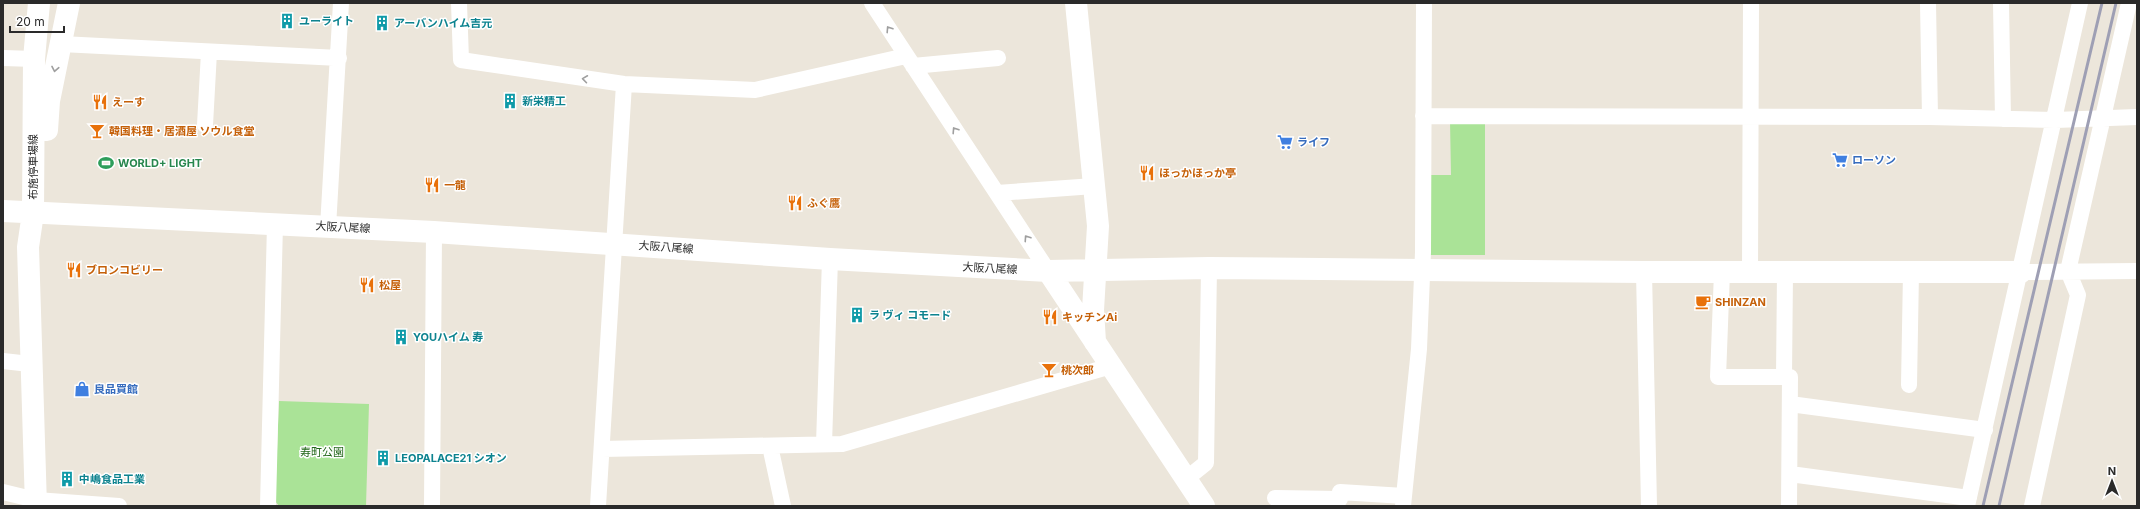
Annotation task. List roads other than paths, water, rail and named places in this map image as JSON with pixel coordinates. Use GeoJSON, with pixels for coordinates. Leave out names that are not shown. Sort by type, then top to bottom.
{"type":"FeatureCollection","features":[{"type":"Feature","properties":{"kind":"main road","name":"布施停車場線"},"geometry":{"type":"LineString","coordinates":[[33,213],[34,59],[39,3]]}},
{"type":"Feature","properties":{"kind":"main road","name":"布施停車場線"},"geometry":{"type":"LineString","coordinates":[[33,213],[46,177],[48,108],[69,3]]}},
{"type":"Feature","properties":{"kind":"main road"},"geometry":{"type":"LineString","coordinates":[[1076,3],[1098,226],[1093,310],[1095,342]]}},
{"type":"Feature","properties":{"kind":"main road","name":"大阪八尾線"},"geometry":{"type":"LineString","coordinates":[[3,211],[434,232],[614,243],[830,259],[1048,271],[1209,268],[1644,272],[2021,272]]}},
{"type":"Feature","properties":{"kind":"main road"},"geometry":{"type":"LineString","coordinates":[[33,213],[28,246],[30,364],[36,503]]}},
{"type":"Feature","properties":{"kind":"main road"},"geometry":{"type":"LineString","coordinates":[[1048,271],[1204,506]]}},
{"type":"Feature","properties":{"kind":"street"},"geometry":{"type":"LineString","coordinates":[[328,227],[342,3]]}},
{"type":"Feature","properties":{"kind":"street"},"geometry":{"type":"LineString","coordinates":[[459,3],[461,60],[624,84],[755,90],[909,61],[998,58]]}},
{"type":"Feature","properties":{"kind":"street"},"geometry":{"type":"LineString","coordinates":[[872,3],[1048,271]]}},
{"type":"Feature","properties":{"kind":"street"},"geometry":{"type":"LineString","coordinates":[[1275,498],[1340,499],[1340,492],[1403,501],[1419,349],[1422,269],[1424,3]]}},
{"type":"Feature","properties":{"kind":"street"},"geometry":{"type":"LineString","coordinates":[[1750,272],[1751,3]]}},
{"type":"Feature","properties":{"kind":"street"},"geometry":{"type":"LineString","coordinates":[[1928,3],[1930,117]]}},
{"type":"Feature","properties":{"kind":"street"},"geometry":{"type":"LineString","coordinates":[[2001,3],[2003,119]]}},
{"type":"Feature","properties":{"kind":"street"},"geometry":{"type":"LineString","coordinates":[[1790,474],[1968,502],[2021,272],[2080,3]]}},
{"type":"Feature","properties":{"kind":"street"},"geometry":{"type":"LineString","coordinates":[[2032,506],[2078,295],[2068,271],[2129,3]]}},
{"type":"Feature","properties":{"kind":"street"},"geometry":{"type":"LineString","coordinates":[[60,44],[339,58]]}},
{"type":"Feature","properties":{"kind":"street"},"geometry":{"type":"LineString","coordinates":[[205,125],[209,52]]}},
{"type":"Feature","properties":{"kind":"street"},"geometry":{"type":"LineString","coordinates":[[3,58],[34,59]]}},
{"type":"Feature","properties":{"kind":"street"},"geometry":{"type":"LineString","coordinates":[[598,506],[624,84]]}},
{"type":"Feature","properties":{"kind":"street"},"geometry":{"type":"LineString","coordinates":[[1423,116],[1930,117],[2055,120],[2103,117],[2137,117]]}},
{"type":"Feature","properties":{"kind":"street"},"geometry":{"type":"LineString","coordinates":[[997,193],[1094,186]]}},
{"type":"Feature","properties":{"kind":"street"},"geometry":{"type":"LineString","coordinates":[[268,506],[275,224]]}},
{"type":"Feature","properties":{"kind":"street"},"geometry":{"type":"LineString","coordinates":[[432,506],[434,232]]}},
{"type":"Feature","properties":{"kind":"street"},"geometry":{"type":"LineString","coordinates":[[824,444],[830,259]]}},
{"type":"Feature","properties":{"kind":"street"},"geometry":{"type":"LineString","coordinates":[[1186,479],[1206,463],[1209,268]]}},
{"type":"Feature","properties":{"kind":"street"},"geometry":{"type":"LineString","coordinates":[[2021,272],[2137,271]]}},
{"type":"Feature","properties":{"kind":"street"},"geometry":{"type":"LineString","coordinates":[[1644,272],[1649,506]]}},
{"type":"Feature","properties":{"kind":"street"},"geometry":{"type":"LineString","coordinates":[[1722,272],[1718,377],[1790,377],[1789,506]]}},
{"type":"Feature","properties":{"kind":"street"},"geometry":{"type":"LineString","coordinates":[[1784,377],[1786,272]]}},
{"type":"Feature","properties":{"kind":"street"},"geometry":{"type":"LineString","coordinates":[[1909,385],[1911,272]]}},
{"type":"Feature","properties":{"kind":"street"},"geometry":{"type":"LineString","coordinates":[[3,361],[30,364]]}},
{"type":"Feature","properties":{"kind":"street"},"geometry":{"type":"LineString","coordinates":[[602,449],[842,444],[1111,366]]}},
{"type":"Feature","properties":{"kind":"street"},"geometry":{"type":"LineString","coordinates":[[1790,404],[1984,430]]}},
{"type":"Feature","properties":{"kind":"street"},"geometry":{"type":"LineString","coordinates":[[770,446],[783,506]]}},
{"type":"Feature","properties":{"kind":"street"},"geometry":{"type":"LineString","coordinates":[[3,492],[36,503],[119,506]]}},
{"type":"Feature","properties":{"kind":"railway"},"geometry":{"type":"LineString","coordinates":[[1983,506],[2102,3]]}},
{"type":"Feature","properties":{"kind":"railway"},"geometry":{"type":"LineString","coordinates":[[1999,506],[2116,3]]}},
{"type":"Feature","properties":{"kind":"place","name":"ユーライト"},"geometry":{"type":"Point","coordinates":[287,21]}},
{"type":"Feature","properties":{"kind":"place","name":"アーバンハイム吉元"},"geometry":{"type":"Point","coordinates":[382,23]}},
{"type":"Feature","properties":{"kind":"place","name":"新栄精工"},"geometry":{"type":"Point","coordinates":[510,101]}},
{"type":"Feature","properties":{"kind":"place","name":"えーす"},"geometry":{"type":"Point","coordinates":[100,102]}},
{"type":"Feature","properties":{"kind":"place","name":"韓国料理・居酒屋 ソウル食堂"},"geometry":{"type":"Point","coordinates":[97,131]}},
{"type":"Feature","properties":{"kind":"place","name":"ライフ"},"geometry":{"type":"Point","coordinates":[1285,142]}},
{"type":"Feature","properties":{"kind":"place","name":"ローソン"},"geometry":{"type":"Point","coordinates":[1840,160]}},
{"type":"Feature","properties":{"kind":"place","name":"WORLD+ LIGHT"},"geometry":{"type":"Point","coordinates":[106,163]}},
{"type":"Feature","properties":{"kind":"place","name":"ほっかほっか亭"},"geometry":{"type":"Point","coordinates":[1147,173]}},
{"type":"Feature","properties":{"kind":"place","name":"一龍"},"geometry":{"type":"Point","coordinates":[432,185]}},
{"type":"Feature","properties":{"kind":"place","name":"ふぐ鷹"},"geometry":{"type":"Point","coordinates":[795,203]}},
{"type":"Feature","properties":{"kind":"place","name":"ブロンコビリー"},"geometry":{"type":"Point","coordinates":[74,270]}},
{"type":"Feature","properties":{"kind":"place","name":"松屋"},"geometry":{"type":"Point","coordinates":[367,285]}},
{"type":"Feature","properties":{"kind":"place","name":"SHINZAN"},"geometry":{"type":"Point","coordinates":[1703,302]}},
{"type":"Feature","properties":{"kind":"place","name":"ラ ヴィ コモード"},"geometry":{"type":"Point","coordinates":[857,315]}},
{"type":"Feature","properties":{"kind":"place","name":"キッチンAi"},"geometry":{"type":"Point","coordinates":[1050,317]}},
{"type":"Feature","properties":{"kind":"place","name":"YOUハイム 寿"},"geometry":{"type":"Point","coordinates":[401,337]}},
{"type":"Feature","properties":{"kind":"place","name":"桃次郎"},"geometry":{"type":"Point","coordinates":[1049,370]}},
{"type":"Feature","properties":{"kind":"place","name":"良品買館"},"geometry":{"type":"Point","coordinates":[82,389]}},
{"type":"Feature","properties":{"kind":"place","name":"LEOPALACE21 シオン"},"geometry":{"type":"Point","coordinates":[383,458]}},
{"type":"Feature","properties":{"kind":"place","name":"中嶋食品工業"},"geometry":{"type":"Point","coordinates":[67,479]}},
{"type":"Feature","properties":{"kind":"park label","name":"寿町公園"},"geometry":{"type":"Point","coordinates":[322,452]}}]}
